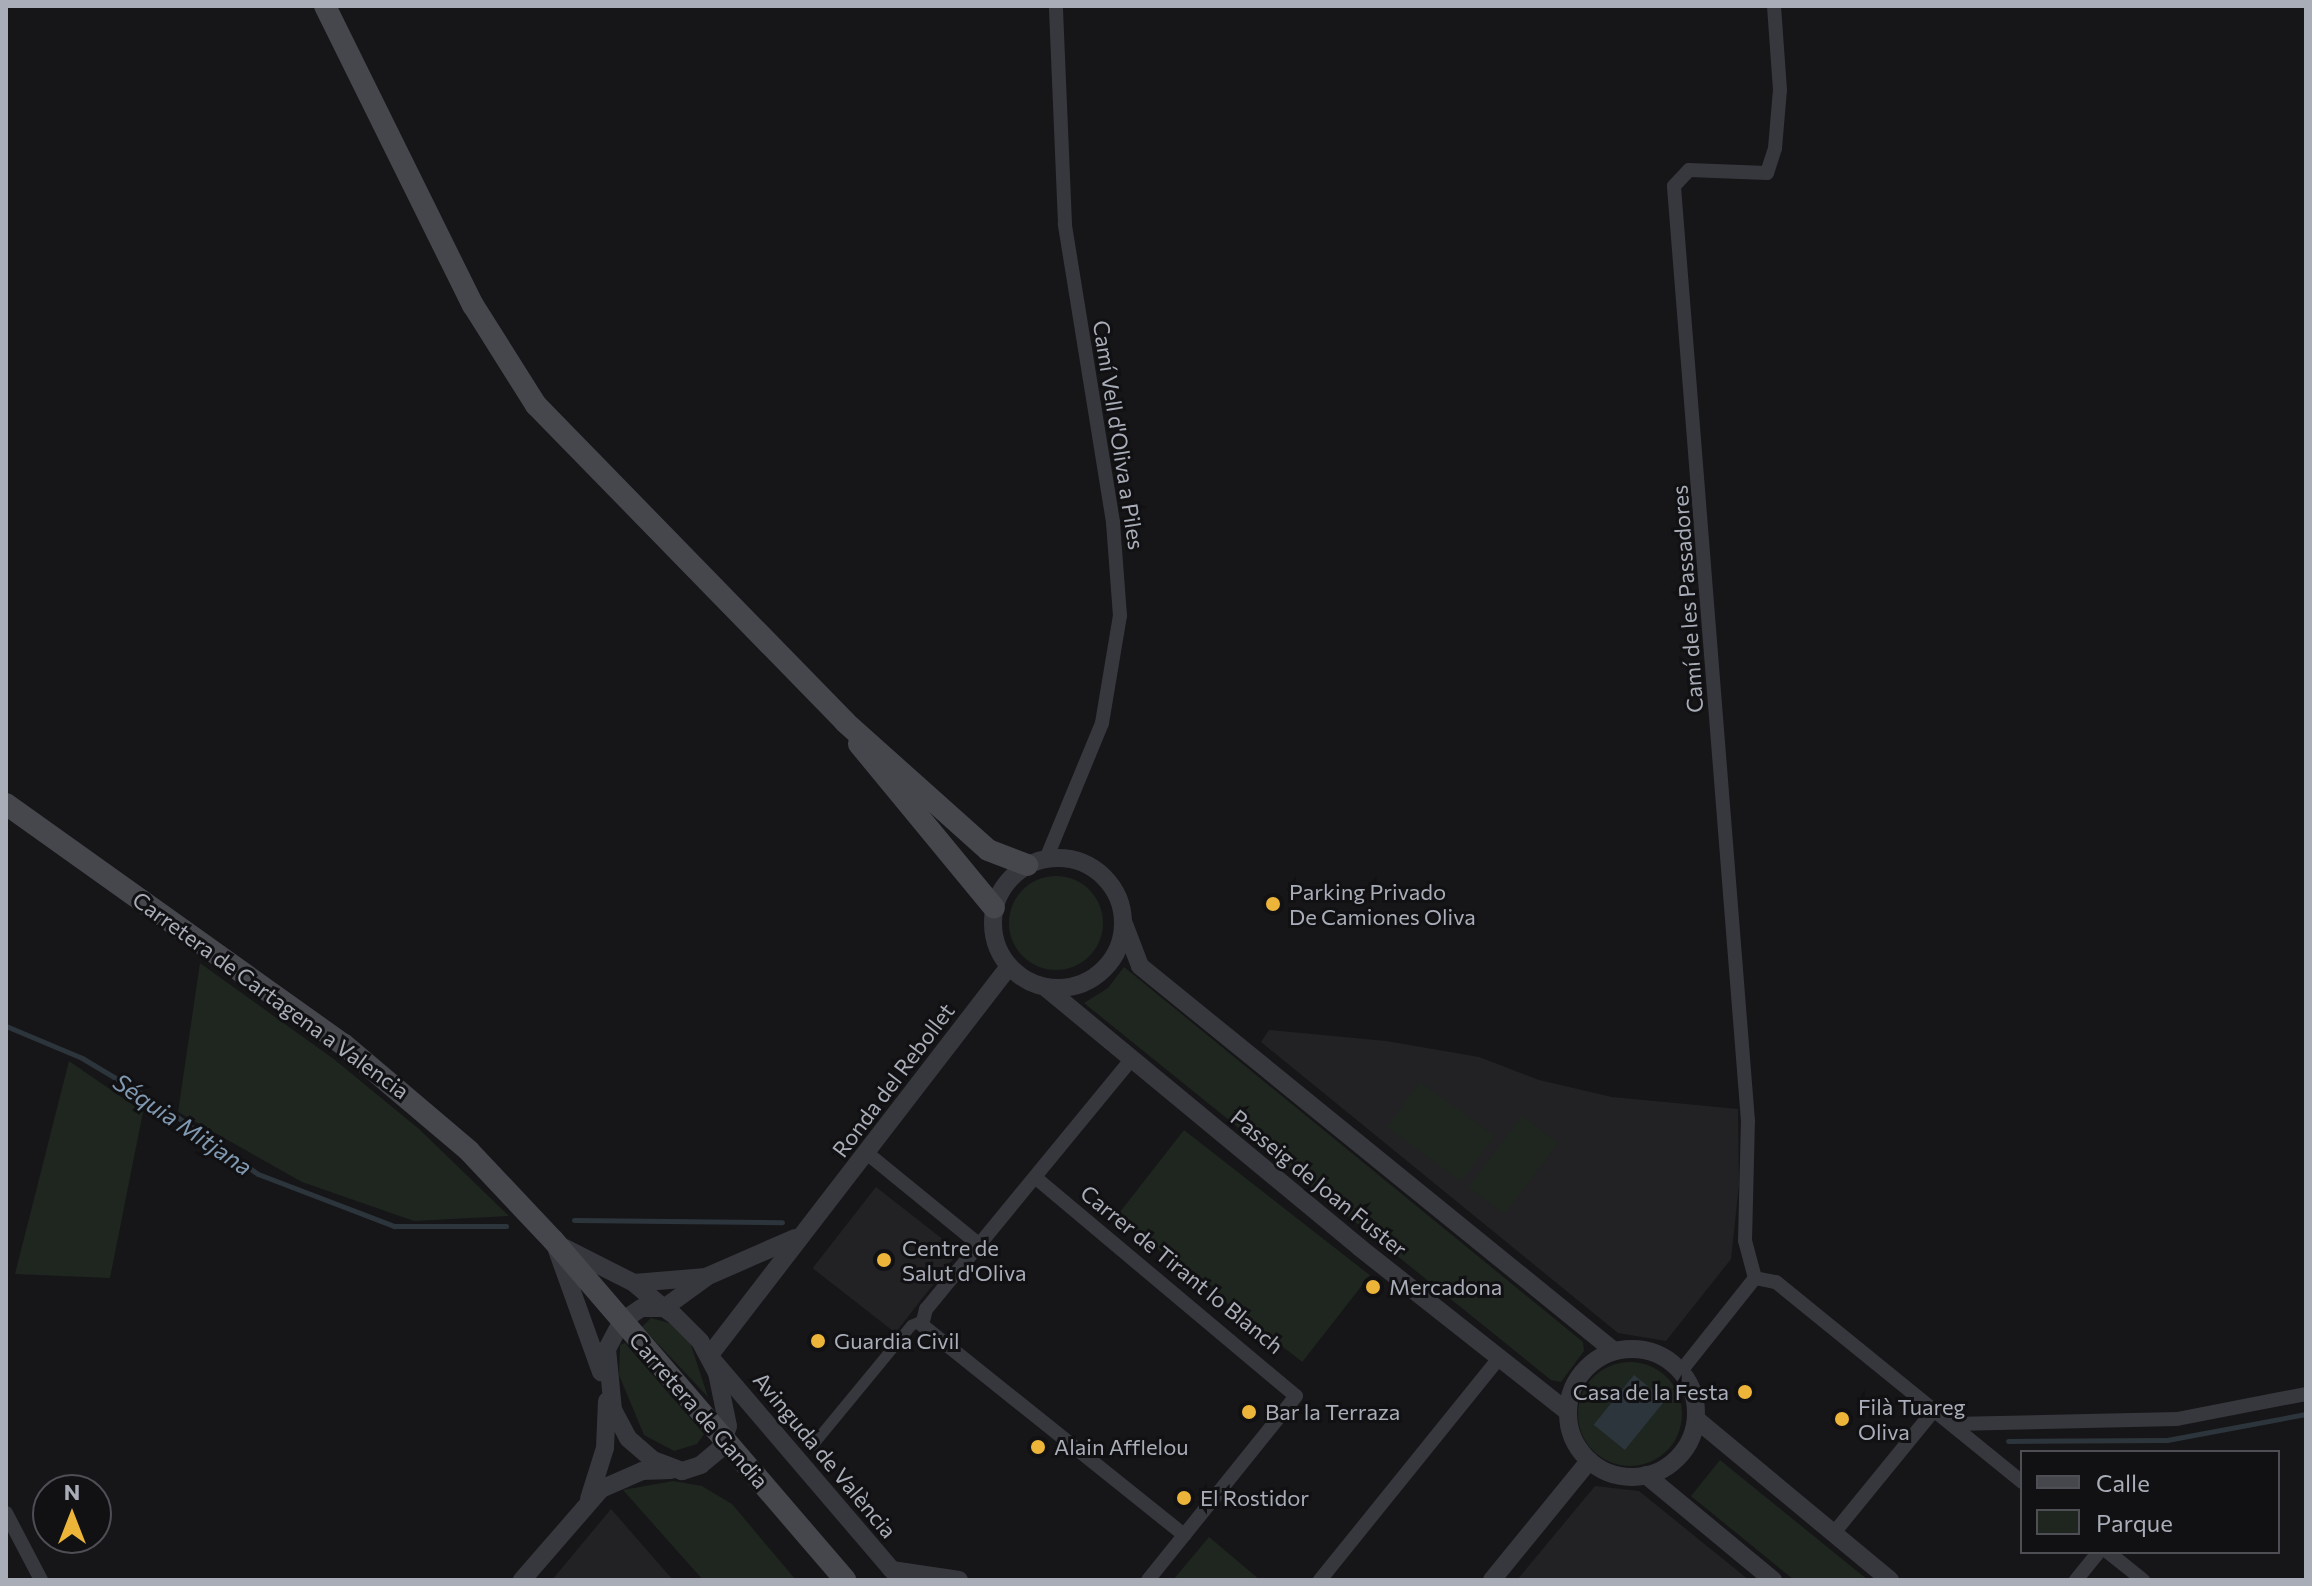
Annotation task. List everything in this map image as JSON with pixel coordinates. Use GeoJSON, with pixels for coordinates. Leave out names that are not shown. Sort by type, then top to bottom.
{"type":"FeatureCollection","features":[{"type":"Feature","properties":{"kind":"main road"},"geometry":{"type":"LineString","coordinates":[[325,6],[473,305],[526,392],[845,722],[988,850],[1036,862]]}},
{"type":"Feature","properties":{"kind":"main road"},"geometry":{"type":"LineString","coordinates":[[845,722],[868,758],[994,908]]}},
{"type":"Feature","properties":{"kind":"main road","name":"Carretera de Cartagena a Valencia"},"geometry":{"type":"LineString","coordinates":[[6,804],[379,1072],[469,1151],[553,1240]]}},
{"type":"Feature","properties":{"kind":"main road","name":"Carretera de Gandia"},"geometry":{"type":"LineString","coordinates":[[553,1240],[845,1580]]}},
{"type":"Feature","properties":{"kind":"street","name":"Camí Vell d'Oliva a Piles"},"geometry":{"type":"LineString","coordinates":[[1036,862],[1102,723],[1120,616],[1113,522],[1065,224],[1056,6]]}},
{"type":"Feature","properties":{"kind":"street","name":"Camí de les Passadores"},"geometry":{"type":"LineString","coordinates":[[1755,1278],[1745,1241],[1747,1108],[1674,186],[1689,170],[1759,176],[1772,165],[1780,90],[1774,6]]}},
{"type":"Feature","properties":{"kind":"street"},"geometry":{"type":"LineString","coordinates":[[1124,924],[1121,943],[1099,974],[1073,986],[1045,987],[1009,966],[997,949],[994,908],[1006,883],[1036,862],[1084,863],[1100,873],[1121,905],[1124,924],[1140,966],[1614,1351]]}},
{"type":"Feature","properties":{"kind":"street","name":"Ronda del Rebollet"},"geometry":{"type":"LineString","coordinates":[[709,1356],[868,1154],[1009,966]]}},
{"type":"Feature","properties":{"kind":"street","name":"Passeig de Joan Fuster"},"geometry":{"type":"LineString","coordinates":[[1045,987],[1130,1061],[1567,1411]]}},
{"type":"Feature","properties":{"kind":"street"},"geometry":{"type":"LineString","coordinates":[[812,1445],[911,1325],[922,1320],[1130,1061]]}},
{"type":"Feature","properties":{"kind":"street"},"geometry":{"type":"LineString","coordinates":[[868,1154],[981,1246]]}},
{"type":"Feature","properties":{"kind":"street","name":"Carrer de Tirant lo Blanch"},"geometry":{"type":"LineString","coordinates":[[1036,1178],[1296,1396],[1184,1535]]}},
{"type":"Feature","properties":{"kind":"street","name":"Ronda del Rebollet"},"geometry":{"type":"LineString","coordinates":[[664,1308],[708,1276],[780,1248],[813,1221]]}},
{"type":"Feature","properties":{"kind":"street"},"geometry":{"type":"LineString","coordinates":[[553,1240],[607,1390],[628,1438],[653,1460],[682,1471]]}},
{"type":"Feature","properties":{"kind":"street","name":"Avinguda de València"},"geometry":{"type":"LineString","coordinates":[[553,1240],[634,1283],[664,1308],[709,1356],[894,1575],[959,1580]]}},
{"type":"Feature","properties":{"kind":"street"},"geometry":{"type":"LineString","coordinates":[[634,1283],[708,1276]]}},
{"type":"Feature","properties":{"kind":"street"},"geometry":{"type":"LineString","coordinates":[[1681,1371],[1755,1278],[1776,1282],[2020,1480]]}},
{"type":"Feature","properties":{"kind":"street"},"geometry":{"type":"LineString","coordinates":[[589,1499],[605,1448],[607,1349],[622,1321],[641,1308],[664,1308]]}},
{"type":"Feature","properties":{"kind":"street"},"geometry":{"type":"LineString","coordinates":[[922,1320],[925,1332],[1184,1535],[1148,1580]]}},
{"type":"Feature","properties":{"kind":"street"},"geometry":{"type":"LineString","coordinates":[[1614,1351],[1651,1351],[1681,1371],[1692,1389],[1696,1419],[1683,1452],[1646,1475],[1622,1476],[1589,1461],[1571,1433],[1567,1411],[1572,1388],[1585,1369],[1614,1351]]}},
{"type":"Feature","properties":{"kind":"street"},"geometry":{"type":"LineString","coordinates":[[522,1580],[589,1499],[611,1482],[642,1471],[682,1471],[709,1460],[725,1439],[727,1407],[709,1356]]}},
{"type":"Feature","properties":{"kind":"street"},"geometry":{"type":"LineString","coordinates":[[1320,1580],[1500,1357]]}},
{"type":"Feature","properties":{"kind":"street"},"geometry":{"type":"LineString","coordinates":[[1952,1424],[2177,1419],[2306,1394]]}},
{"type":"Feature","properties":{"kind":"street"},"geometry":{"type":"LineString","coordinates":[[1833,1534],[1934,1410]]}},
{"type":"Feature","properties":{"kind":"street"},"geometry":{"type":"LineString","coordinates":[[1696,1419],[1890,1580]]}},
{"type":"Feature","properties":{"kind":"street"},"geometry":{"type":"LineString","coordinates":[[1492,1580],[1589,1461]]}},
{"type":"Feature","properties":{"kind":"street"},"geometry":{"type":"LineString","coordinates":[[1646,1475],[1773,1580]]}},
{"type":"Feature","properties":{"kind":"street"},"geometry":{"type":"LineString","coordinates":[[6,1513],[41,1580]]}},
{"type":"Feature","properties":{"kind":"street"},"geometry":{"type":"LineString","coordinates":[[2076,1580],[2097,1554]]}},
{"type":"Feature","properties":{"kind":"street"},"geometry":{"type":"LineString","coordinates":[[2110,1554],[2143,1580]]}},
{"type":"Feature","properties":{"kind":"shaded area"},"geometry":{"type":"Polygon","coordinates":[[[1269,1030],[1386,1041],[1479,1057],[1539,1080],[1612,1097],[1738,1109],[1739,1185],[1731,1259],[1666,1341],[1618,1333],[1261,1042],[1269,1030]]]}},
{"type":"Feature","properties":{"kind":"shaded area","name":"Centre de Salut d'Oliva"},"geometry":{"type":"Polygon","coordinates":[[[876,1187],[959,1252],[895,1333],[813,1268],[876,1187]]]}},
{"type":"Feature","properties":{"kind":"shaded area"},"geometry":{"type":"Polygon","coordinates":[[[1634,1375],[1665,1400],[1625,1450],[1594,1425],[1634,1375]]]}},
{"type":"Feature","properties":{"kind":"shaded area"},"geometry":{"type":"Polygon","coordinates":[[[1595,1486],[1639,1491],[1749,1580],[1517,1580],[1595,1486]]]}},
{"type":"Feature","properties":{"kind":"shaded area"},"geometry":{"type":"Polygon","coordinates":[[[611,1509],[673,1580],[552,1580],[611,1509]]]}},
{"type":"Feature","properties":{"kind":"green space"},"geometry":{"type":"Polygon","coordinates":[[[1047,876],[1065,876],[1090,889],[1100,905],[1103,923],[1100,941],[1090,957],[1065,970],[1047,970],[1022,957],[1009,932],[1009,914],[1022,889],[1047,876]]]}},
{"type":"Feature","properties":{"kind":"green space"},"geometry":{"type":"Polygon","coordinates":[[[200,963],[335,1060],[419,1129],[509,1216],[414,1221],[302,1182],[178,1112],[200,963]]]}},
{"type":"Feature","properties":{"kind":"green space"},"geometry":{"type":"Polygon","coordinates":[[[1124,967],[1583,1342],[1584,1351],[1561,1382],[1551,1380],[1084,1003],[1108,988],[1124,967]]]}},
{"type":"Feature","properties":{"kind":"green space"},"geometry":{"type":"Polygon","coordinates":[[[69,1061],[143,1112],[110,1278],[15,1274],[69,1061]]]}},
{"type":"Feature","properties":{"kind":"green space"},"geometry":{"type":"Polygon","coordinates":[[[1420,1082],[1494,1136],[1462,1181],[1387,1127],[1420,1082]]]}},
{"type":"Feature","properties":{"kind":"green space"},"geometry":{"type":"Polygon","coordinates":[[[1522,1116],[1558,1143],[1504,1214],[1468,1187],[1522,1116]]]}},
{"type":"Feature","properties":{"kind":"green space"},"geometry":{"type":"Polygon","coordinates":[[[1184,1130],[1370,1275],[1302,1362],[1116,1217],[1184,1130]]]}},
{"type":"Feature","properties":{"kind":"green space"},"geometry":{"type":"Polygon","coordinates":[[[651,1318],[673,1324],[690,1342],[708,1397],[642,1327],[651,1318]]]}},
{"type":"Feature","properties":{"kind":"green space"},"geometry":{"type":"Polygon","coordinates":[[[625,1343],[704,1434],[697,1444],[674,1451],[644,1435],[619,1375],[620,1345],[625,1343]]]}},
{"type":"Feature","properties":{"kind":"green space"},"geometry":{"type":"Polygon","coordinates":[[[1630,1362],[1650,1366],[1667,1377],[1678,1394],[1682,1414],[1678,1434],[1667,1451],[1650,1462],[1630,1466],[1610,1462],[1593,1451],[1582,1434],[1578,1414],[1582,1394],[1593,1377],[1610,1366],[1630,1362]]]}},
{"type":"Feature","properties":{"kind":"green space"},"geometry":{"type":"Polygon","coordinates":[[[1720,1460],[1868,1580],[1794,1580],[1691,1496],[1720,1460]]]}},
{"type":"Feature","properties":{"kind":"green space"},"geometry":{"type":"Polygon","coordinates":[[[673,1481],[702,1486],[732,1504],[796,1580],[703,1580],[623,1490],[673,1481]]]}},
{"type":"Feature","properties":{"kind":"green space"},"geometry":{"type":"Polygon","coordinates":[[[1209,1537],[1260,1580],[1173,1580],[1209,1537]]]}},
{"type":"Feature","properties":{"kind":"waterway","name":"Séquia Mitjana"},"geometry":{"type":"LineString","coordinates":[[6,1026],[82,1058],[159,1104],[258,1174],[394,1226],[506,1226]]}},
{"type":"Feature","properties":{"kind":"waterway","name":"Séquia Mitjana"},"geometry":{"type":"LineString","coordinates":[[574,1220],[782,1222]]}},
{"type":"Feature","properties":{"kind":"waterway"},"geometry":{"type":"LineString","coordinates":[[2008,1441],[2167,1440],[2306,1414]]}},
{"type":"Feature","properties":{"kind":"place","name":"Parking Privado De Camiones Oliva"},"geometry":{"type":"Point","coordinates":[1273,904]}},
{"type":"Feature","properties":{"kind":"place","name":"Centre de Salut d'Oliva"},"geometry":{"type":"Point","coordinates":[884,1260]}},
{"type":"Feature","properties":{"kind":"place","name":"Mercadona"},"geometry":{"type":"Point","coordinates":[1373,1287]}},
{"type":"Feature","properties":{"kind":"place","name":"Guardia Civil"},"geometry":{"type":"Point","coordinates":[818,1341]}},
{"type":"Feature","properties":{"kind":"place","name":"Casa de la Festa"},"geometry":{"type":"Point","coordinates":[1745,1392]}},
{"type":"Feature","properties":{"kind":"place","name":"Bar la Terraza"},"geometry":{"type":"Point","coordinates":[1249,1412]}},
{"type":"Feature","properties":{"kind":"place","name":"Filà Tuareg Oliva"},"geometry":{"type":"Point","coordinates":[1842,1419]}},
{"type":"Feature","properties":{"kind":"place","name":"Alain Afflelou"},"geometry":{"type":"Point","coordinates":[1038,1447]}},
{"type":"Feature","properties":{"kind":"place","name":"El Rostidor"},"geometry":{"type":"Point","coordinates":[1184,1498]}}]}
